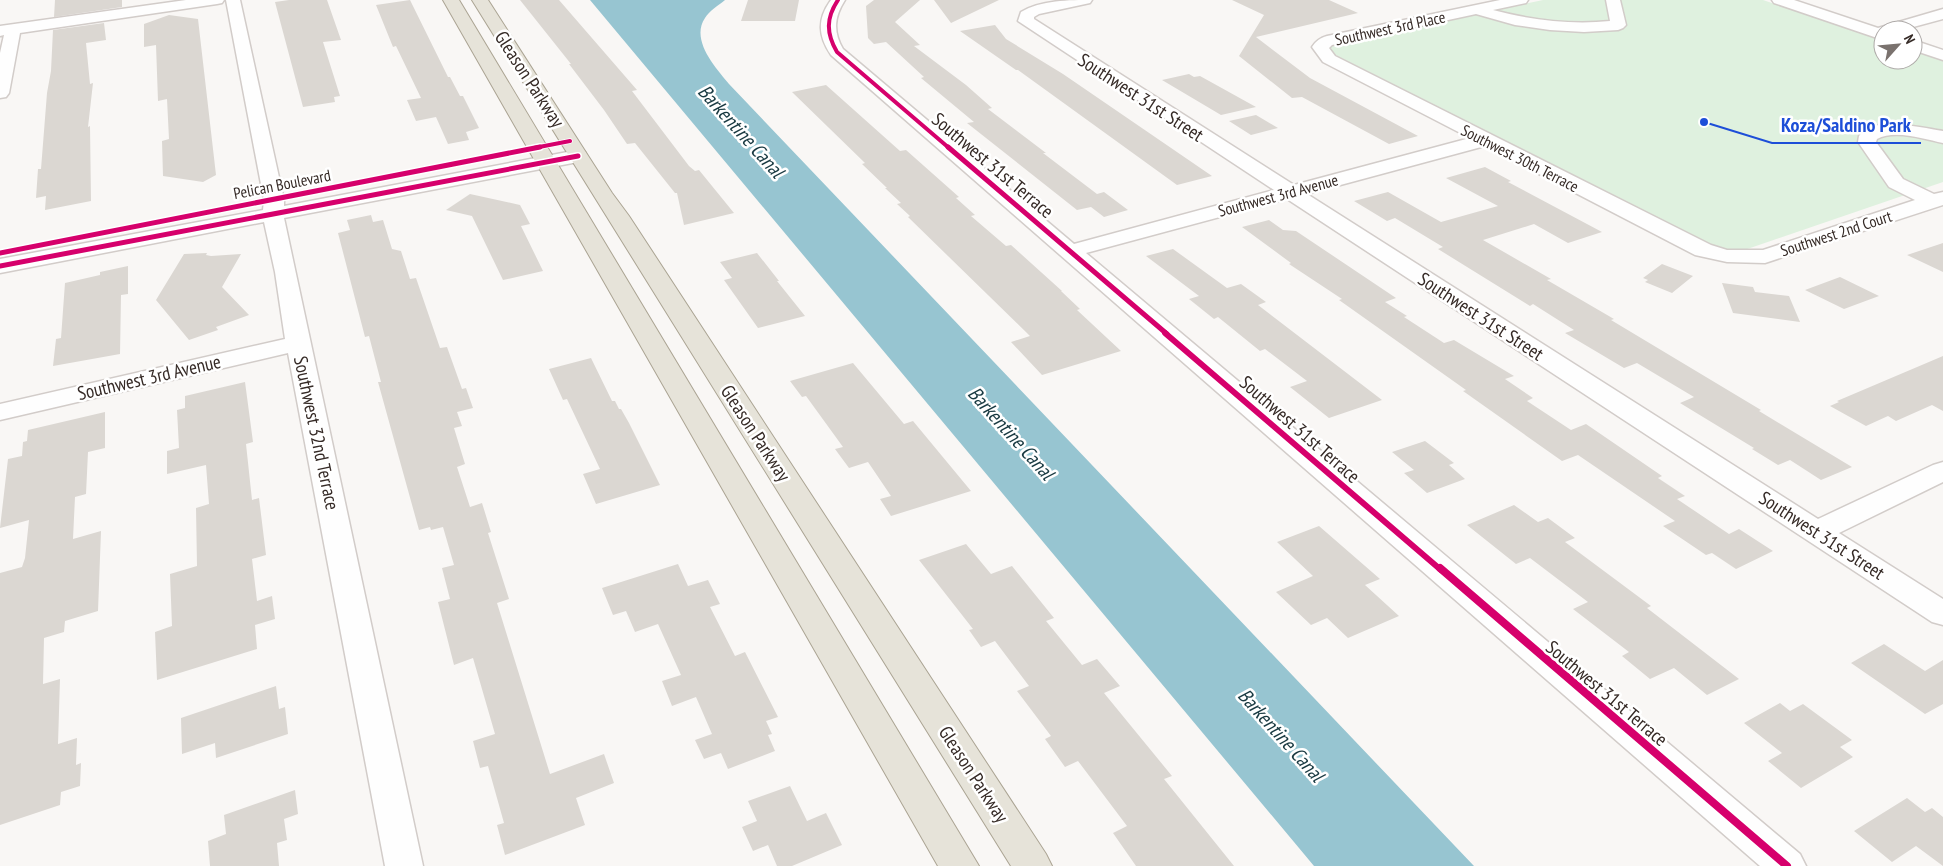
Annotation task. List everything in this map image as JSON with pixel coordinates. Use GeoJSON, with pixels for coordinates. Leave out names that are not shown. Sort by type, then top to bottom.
{"type":"FeatureCollection","features":[{"type":"Feature","properties":{"kind":"main road","name":"Gleason Parkway"},"geometry":{"type":"LineString","coordinates":[[451,0],[959,866]]}},
{"type":"Feature","properties":{"kind":"main road","name":"Gleason Parkway"},"geometry":{"type":"LineString","coordinates":[[480,0],[1032,866]]}},
{"type":"Feature","properties":{"kind":"street"},"geometry":{"type":"LineString","coordinates":[[0,93],[6,30],[217,0]]}},
{"type":"Feature","properties":{"kind":"street","name":"Southwest 32nd Terrace"},"geometry":{"type":"LineString","coordinates":[[234,0],[298,343],[404,866]]}},
{"type":"Feature","properties":{"kind":"street","name":"Southwest 31st Terrace"},"geometry":{"type":"LineString","coordinates":[[838,0],[832,8],[826,29],[829,40],[837,52],[1787,866]]}},
{"type":"Feature","properties":{"kind":"street","name":"Southwest 31st Street"},"geometry":{"type":"LineString","coordinates":[[1085,0],[1034,10],[1026,15],[1026,21],[1035,29],[1943,614]]}},
{"type":"Feature","properties":{"kind":"street","name":"Southwest 3rd Place"},"geometry":{"type":"LineString","coordinates":[[1320,48],[1327,41],[1521,0]]}},
{"type":"Feature","properties":{"kind":"street"},"geometry":{"type":"LineString","coordinates":[[1474,10],[1523,21],[1596,28],[1618,25],[1619,17],[1613,6],[1613,0]]}},
{"type":"Feature","properties":{"kind":"street"},"geometry":{"type":"LineString","coordinates":[[1779,0],[1873,29]]}},
{"type":"Feature","properties":{"kind":"street"},"geometry":{"type":"LineString","coordinates":[[1922,20],[1943,14]]}},
{"type":"Feature","properties":{"kind":"street","name":"Southwest 30th Terrace"},"geometry":{"type":"LineString","coordinates":[[1320,48],[1329,59],[1485,140],[1671,235],[1703,250],[1727,256]]}},
{"type":"Feature","properties":{"kind":"street"},"geometry":{"type":"LineString","coordinates":[[1923,49],[1943,56]]}},
{"type":"Feature","properties":{"kind":"street"},"geometry":{"type":"LineString","coordinates":[[1937,199],[1896,183],[1867,142],[1868,136],[1885,130],[1943,137]]}},
{"type":"Feature","properties":{"kind":"street","name":"Southwest 3rd Avenue"},"geometry":{"type":"LineString","coordinates":[[1071,251],[1485,140]]}},
{"type":"Feature","properties":{"kind":"street","name":"Pelican Boulevard"},"geometry":{"type":"LineString","coordinates":[[0,266],[274,207],[574,149]]}},
{"type":"Feature","properties":{"kind":"street","name":"Southwest 2nd Court"},"geometry":{"type":"LineString","coordinates":[[1727,256],[1765,257],[1937,199]]}},
{"type":"Feature","properties":{"kind":"street","name":"Pelican Boulevard"},"geometry":{"type":"LineString","coordinates":[[0,253],[274,207]]}},
{"type":"Feature","properties":{"kind":"street","name":"Southwest 3rd Avenue"},"geometry":{"type":"LineString","coordinates":[[0,412],[298,343]]}},
{"type":"Feature","properties":{"kind":"street"},"geometry":{"type":"LineString","coordinates":[[1816,532],[1943,471]]}},
{"type":"Feature","properties":{"kind":"green space"},"geometry":{"type":"Polygon","coordinates":[[[1543,0],[1763,0],[1873,37],[1873,70],[1923,70],[1923,54],[1943,61],[1943,182],[1727,256],[1320,47],[1543,0]]]}},
{"type":"Feature","properties":{"kind":"water","name":"Barkentine Canal"},"geometry":{"type":"Polygon","coordinates":[[[590,0],[725,0],[707,15],[701,26],[701,35],[706,53],[729,84],[1474,866],[1314,866],[590,0]]]}},
{"type":"Feature","properties":{"kind":"building"},"geometry":{"type":"Polygon","coordinates":[[[55,0],[122,0],[122,7],[54,17],[55,0]]]}},
{"type":"Feature","properties":{"kind":"building"},"geometry":{"type":"Polygon","coordinates":[[[327,0],[341,40],[323,42],[340,96],[334,97],[335,102],[303,107],[275,2],[327,0]]]}},
{"type":"Feature","properties":{"kind":"building"},"geometry":{"type":"Polygon","coordinates":[[[410,0],[448,77],[450,77],[460,96],[463,96],[479,128],[466,132],[469,140],[448,144],[436,117],[416,121],[407,100],[421,98],[396,46],[393,47],[376,5],[410,0]]]}},
{"type":"Feature","properties":{"kind":"building"},"geometry":{"type":"Polygon","coordinates":[[[520,0],[559,0],[637,90],[632,91],[689,166],[695,171],[699,170],[734,213],[684,225],[677,193],[675,193],[635,143],[627,144],[569,64],[571,64],[520,0]]]}},
{"type":"Feature","properties":{"kind":"building"},"geometry":{"type":"Polygon","coordinates":[[[748,0],[799,0],[795,21],[741,21],[748,0]]]}},
{"type":"Feature","properties":{"kind":"building"},"geometry":{"type":"Polygon","coordinates":[[[874,0],[920,0],[895,22],[920,45],[914,46],[966,85],[992,108],[988,109],[1046,153],[1043,153],[1097,194],[1104,192],[1128,210],[1104,217],[1091,207],[1077,210],[967,123],[974,122],[921,78],[924,77],[886,42],[874,44],[868,38],[866,6],[874,0]]]}},
{"type":"Feature","properties":{"kind":"building"},"geometry":{"type":"Polygon","coordinates":[[[934,0],[999,0],[951,23],[934,0]]]}},
{"type":"Feature","properties":{"kind":"building"},"geometry":{"type":"Polygon","coordinates":[[[1232,0],[1329,0],[1358,13],[1256,37],[1310,78],[1418,136],[1389,144],[1302,97],[1292,98],[1239,56],[1264,15],[1232,0]]]}},
{"type":"Feature","properties":{"kind":"building"},"geometry":{"type":"Polygon","coordinates":[[[169,15],[198,19],[216,175],[203,182],[163,176],[162,141],[169,139],[167,99],[158,101],[156,45],[144,47],[144,24],[169,15]]]}},
{"type":"Feature","properties":{"kind":"building"},"geometry":{"type":"Polygon","coordinates":[[[104,23],[106,40],[86,43],[90,84],[93,83],[88,127],[90,126],[91,201],[45,210],[46,196],[36,198],[38,169],[41,169],[47,93],[51,71],[53,30],[104,23]]]}},
{"type":"Feature","properties":{"kind":"building"},"geometry":{"type":"Polygon","coordinates":[[[995,25],[1006,39],[1063,74],[1212,176],[1177,185],[1018,70],[960,31],[995,25]]]}},
{"type":"Feature","properties":{"kind":"building"},"geometry":{"type":"Polygon","coordinates":[[[1189,74],[1194,77],[1200,76],[1256,107],[1221,115],[1162,80],[1189,74]]]}},
{"type":"Feature","properties":{"kind":"building"},"geometry":{"type":"Polygon","coordinates":[[[826,85],[900,151],[906,150],[959,197],[956,198],[975,215],[971,216],[1006,246],[1011,245],[1062,291],[1080,309],[1077,310],[1121,351],[1042,375],[1011,342],[1030,336],[908,217],[910,216],[897,204],[901,203],[862,164],[865,163],[792,92],[826,85]]]}},
{"type":"Feature","properties":{"kind":"building"},"geometry":{"type":"Polygon","coordinates":[[[1256,115],[1278,128],[1251,135],[1229,121],[1256,115]]]}},
{"type":"Feature","properties":{"kind":"building"},"geometry":{"type":"Polygon","coordinates":[[[1485,167],[1511,181],[1508,182],[1602,232],[1568,243],[1534,224],[1483,240],[1551,279],[1547,280],[1614,319],[1611,320],[1852,467],[1821,480],[1790,460],[1778,465],[1752,449],[1754,448],[1680,403],[1694,397],[1637,363],[1624,368],[1565,333],[1574,330],[1533,304],[1530,306],[1438,249],[1443,247],[1395,218],[1387,221],[1354,201],[1388,192],[1441,222],[1498,206],[1446,178],[1485,167]]]}},
{"type":"Feature","properties":{"kind":"building"},"geometry":{"type":"Polygon","coordinates":[[[470,194],[520,205],[530,224],[521,226],[543,271],[503,280],[472,216],[446,210],[470,194]]]}},
{"type":"Feature","properties":{"kind":"building"},"geometry":{"type":"Polygon","coordinates":[[[371,215],[373,222],[383,220],[392,249],[401,251],[410,279],[416,278],[440,348],[447,347],[462,389],[466,388],[473,408],[457,412],[462,426],[454,428],[465,464],[457,467],[470,507],[482,503],[491,532],[488,533],[509,599],[497,603],[550,774],[604,754],[614,783],[576,798],[585,825],[505,855],[497,825],[504,823],[488,766],[480,768],[473,741],[495,734],[473,658],[454,665],[438,602],[450,599],[442,568],[454,565],[443,527],[431,530],[430,527],[419,530],[378,382],[381,382],[369,336],[365,337],[338,233],[350,230],[347,220],[371,215]]]}},
{"type":"Feature","properties":{"kind":"building"},"geometry":{"type":"Polygon","coordinates":[[[1269,220],[1283,230],[1296,231],[1396,298],[1385,302],[1444,343],[1454,340],[1514,376],[1505,379],[1533,398],[1527,401],[1571,430],[1586,424],[1662,476],[1658,478],[1685,496],[1677,499],[1729,534],[1739,529],[1773,551],[1736,569],[1712,553],[1706,555],[1663,526],[1675,521],[1578,455],[1562,461],[1339,300],[1342,299],[1289,264],[1291,263],[1242,227],[1269,220]]]}},
{"type":"Feature","properties":{"kind":"building"},"geometry":{"type":"Polygon","coordinates":[[[1943,243],[1943,272],[1907,255],[1943,243]]]}},
{"type":"Feature","properties":{"kind":"building"},"geometry":{"type":"Polygon","coordinates":[[[1173,249],[1227,288],[1241,284],[1266,302],[1258,305],[1382,400],[1329,418],[1290,387],[1307,381],[1265,349],[1260,351],[1218,317],[1214,319],[1189,299],[1199,296],[1146,256],[1173,249]]]}},
{"type":"Feature","properties":{"kind":"building"},"geometry":{"type":"Polygon","coordinates":[[[207,253],[206,255],[211,256],[241,254],[222,287],[249,315],[216,327],[218,330],[189,340],[156,300],[184,254],[207,253]]]}},
{"type":"Feature","properties":{"kind":"building"},"geometry":{"type":"Polygon","coordinates":[[[757,253],[805,316],[758,328],[724,280],[732,278],[720,262],[757,253]]]}},
{"type":"Feature","properties":{"kind":"building"},"geometry":{"type":"Polygon","coordinates":[[[1662,264],[1693,276],[1672,293],[1645,282],[1648,280],[1643,278],[1662,264]]]}},
{"type":"Feature","properties":{"kind":"building"},"geometry":{"type":"Polygon","coordinates":[[[128,266],[128,294],[121,295],[120,354],[53,366],[56,339],[61,338],[65,283],[100,275],[100,272],[128,266]]]}},
{"type":"Feature","properties":{"kind":"building"},"geometry":{"type":"Polygon","coordinates":[[[1840,277],[1879,296],[1844,309],[1805,290],[1840,277]]]}},
{"type":"Feature","properties":{"kind":"building"},"geometry":{"type":"Polygon","coordinates":[[[1722,283],[1753,287],[1755,292],[1789,296],[1800,322],[1733,313],[1722,283]]]}},
{"type":"Feature","properties":{"kind":"building"},"geometry":{"type":"Polygon","coordinates":[[[1943,356],[1943,411],[1932,405],[1896,421],[1888,416],[1866,426],[1830,406],[1839,402],[1837,401],[1943,356]]]}},
{"type":"Feature","properties":{"kind":"building"},"geometry":{"type":"Polygon","coordinates":[[[591,358],[612,401],[615,401],[629,423],[660,485],[596,504],[583,474],[600,469],[567,399],[563,400],[549,369],[591,358]]]}},
{"type":"Feature","properties":{"kind":"building"},"geometry":{"type":"Polygon","coordinates":[[[853,363],[904,424],[913,421],[971,491],[891,516],[880,499],[891,496],[868,462],[849,468],[835,449],[843,447],[806,396],[802,397],[790,381],[853,363]]]}},
{"type":"Feature","properties":{"kind":"building"},"geometry":{"type":"Polygon","coordinates":[[[245,382],[253,442],[246,444],[252,500],[259,498],[266,555],[252,559],[257,601],[272,596],[275,619],[255,625],[257,649],[157,680],[155,632],[172,626],[170,574],[197,566],[196,508],[209,504],[206,465],[167,474],[167,451],[179,448],[177,410],[185,408],[185,396],[245,382]]]}},
{"type":"Feature","properties":{"kind":"building"},"geometry":{"type":"Polygon","coordinates":[[[105,412],[105,448],[88,452],[86,494],[75,497],[73,539],[101,531],[98,611],[65,621],[64,632],[44,638],[43,684],[60,679],[58,744],[77,738],[76,765],[81,763],[80,786],[61,792],[60,805],[0,825],[0,573],[22,567],[25,558],[29,520],[0,528],[8,459],[22,456],[23,442],[27,441],[28,430],[105,412]]]}},
{"type":"Feature","properties":{"kind":"building"},"geometry":{"type":"Polygon","coordinates":[[[1425,441],[1454,463],[1449,465],[1465,479],[1427,493],[1404,473],[1414,470],[1392,452],[1425,441]]]}},
{"type":"Feature","properties":{"kind":"building"},"geometry":{"type":"Polygon","coordinates":[[[1514,505],[1538,522],[1548,518],[1575,538],[1565,542],[1651,606],[1647,608],[1739,679],[1707,695],[1674,668],[1650,679],[1622,656],[1629,652],[1573,609],[1588,602],[1530,558],[1516,564],[1467,525],[1514,505]]]}},
{"type":"Feature","properties":{"kind":"building"},"geometry":{"type":"Polygon","coordinates":[[[1319,526],[1380,579],[1365,585],[1399,616],[1348,638],[1327,618],[1311,625],[1276,592],[1313,576],[1277,542],[1319,526]]]}},
{"type":"Feature","properties":{"kind":"building"},"geometry":{"type":"Polygon","coordinates":[[[966,544],[991,574],[1012,566],[1054,618],[1046,621],[1082,665],[1097,659],[1120,686],[1104,693],[1172,776],[1164,779],[1234,866],[1136,866],[1113,833],[1127,826],[1078,761],[1065,767],[1045,739],[1051,736],[1017,691],[1029,686],[995,641],[981,647],[969,630],[973,629],[919,560],[966,544]]]}},
{"type":"Feature","properties":{"kind":"building"},"geometry":{"type":"Polygon","coordinates":[[[678,564],[688,586],[708,580],[720,604],[710,607],[735,656],[745,652],[778,717],[766,721],[772,734],[768,735],[775,751],[728,769],[721,753],[704,759],[695,740],[712,734],[696,697],[672,706],[662,681],[681,675],[658,624],[635,632],[626,611],[613,615],[602,588],[678,564]]]}},
{"type":"Feature","properties":{"kind":"building"},"geometry":{"type":"Polygon","coordinates":[[[1884,644],[1925,671],[1943,660],[1943,704],[1925,714],[1851,663],[1884,644]]]}},
{"type":"Feature","properties":{"kind":"building"},"geometry":{"type":"Polygon","coordinates":[[[276,686],[279,709],[285,707],[288,734],[216,758],[215,743],[182,754],[181,718],[276,686]]]}},
{"type":"Feature","properties":{"kind":"building"},"geometry":{"type":"Polygon","coordinates":[[[1780,703],[1790,711],[1803,704],[1852,740],[1840,747],[1853,757],[1801,788],[1768,761],[1782,753],[1744,723],[1780,703]]]}},
{"type":"Feature","properties":{"kind":"building"},"geometry":{"type":"Polygon","coordinates":[[[790,786],[807,821],[826,813],[842,845],[792,866],[777,866],[768,845],[753,851],[742,827],[757,821],[748,801],[790,786]]]}},
{"type":"Feature","properties":{"kind":"building"},"geometry":{"type":"Polygon","coordinates":[[[295,790],[298,814],[284,819],[287,840],[277,843],[279,866],[210,866],[208,841],[226,834],[224,815],[295,790]]]}},
{"type":"Feature","properties":{"kind":"building"},"geometry":{"type":"Polygon","coordinates":[[[1907,798],[1925,812],[1932,808],[1943,817],[1943,866],[1916,846],[1892,862],[1854,831],[1907,798]]]}},
{"type":"Feature","properties":{"kind":"cycle path"},"geometry":{"type":"LineString","coordinates":[[838,0],[828,19],[828,32],[837,52],[1787,866]]}},
{"type":"Feature","properties":{"kind":"cycle path"},"geometry":{"type":"LineString","coordinates":[[0,253],[570,141]]}},
{"type":"Feature","properties":{"kind":"cycle path"},"geometry":{"type":"LineString","coordinates":[[0,266],[578,156]]}},
{"type":"Feature","properties":{"kind":"place","name":"Koza/Saldino Park"},"geometry":{"type":"Point","coordinates":[1704,122]}}]}
